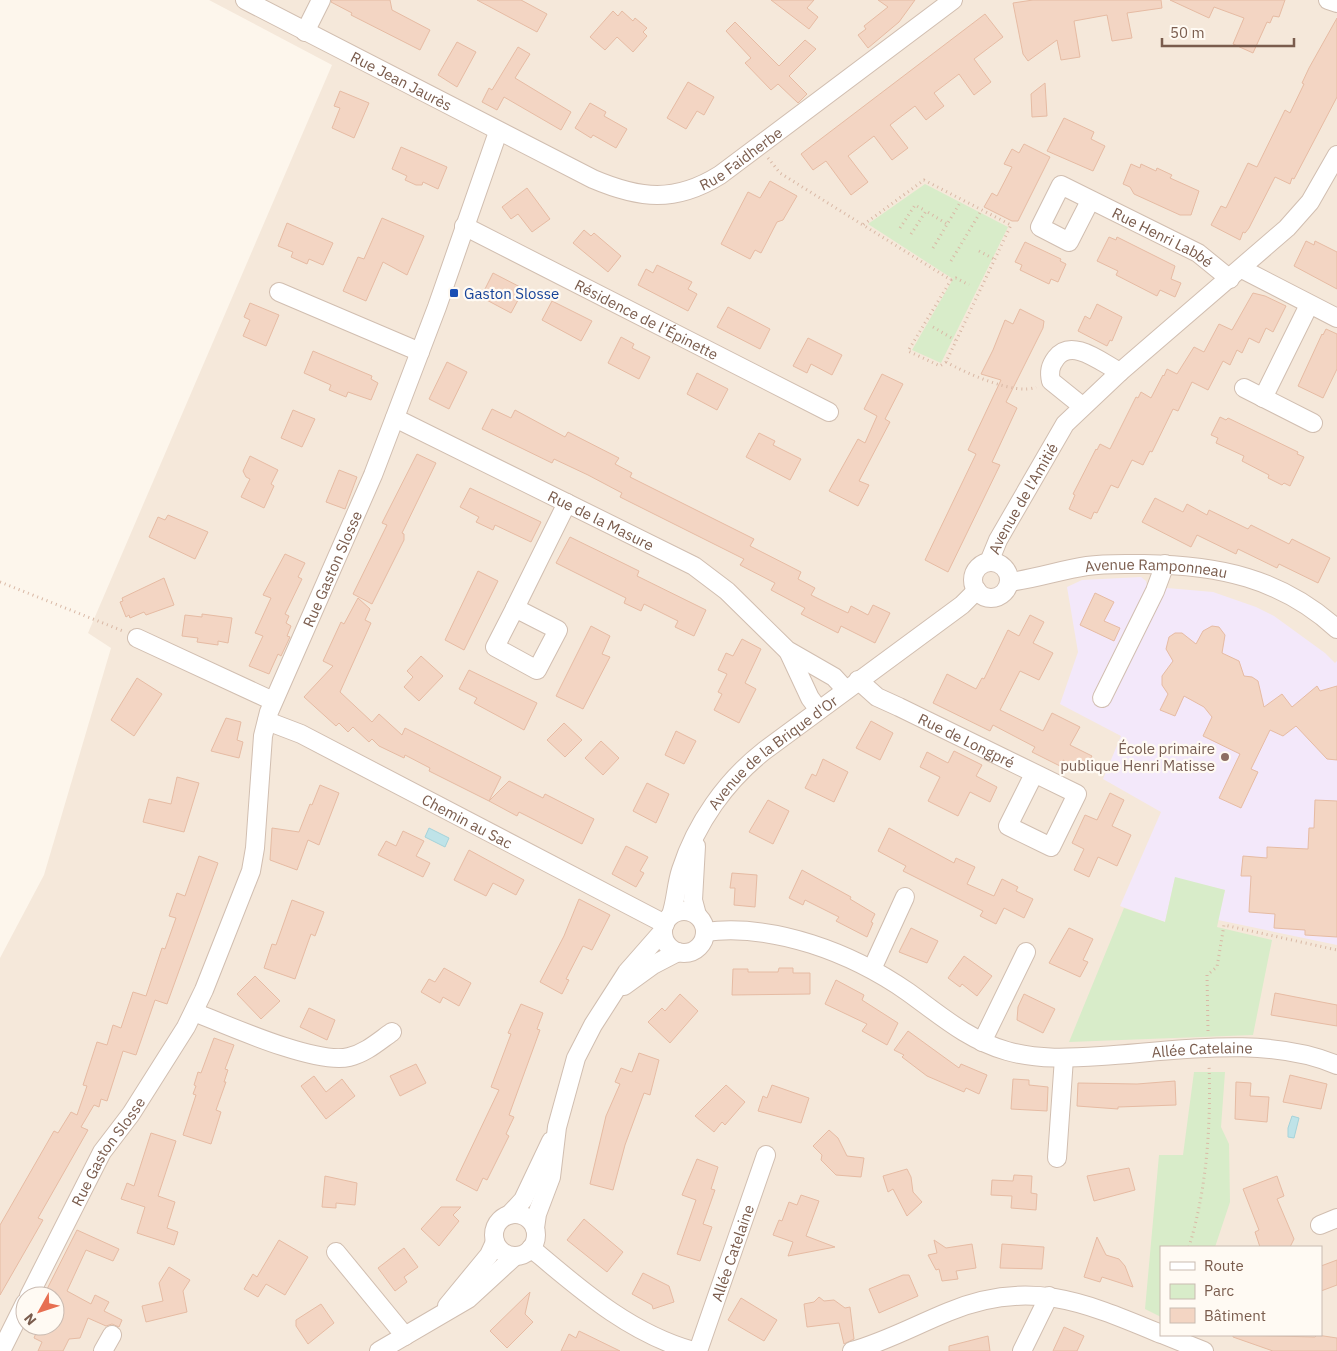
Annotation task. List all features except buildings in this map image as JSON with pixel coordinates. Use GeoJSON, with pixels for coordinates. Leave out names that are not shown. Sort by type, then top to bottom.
{"type":"FeatureCollection","features":[{"type":"Feature","properties":{"kind":"street","name":"Rue Jean Jaurès"},"geometry":{"type":"LineString","coordinates":[[244,0],[498,132]]}},
{"type":"Feature","properties":{"kind":"street"},"geometry":{"type":"LineString","coordinates":[[305,32],[321,0]]}},
{"type":"Feature","properties":{"kind":"street","name":"Rue Faidherbe"},"geometry":{"type":"LineString","coordinates":[[498,132],[607,184],[630,192],[653,195],[674,194],[703,185],[758,147],[953,0]]}},
{"type":"Feature","properties":{"kind":"street"},"geometry":{"type":"LineString","coordinates":[[1328,0],[1337,3]]}},
{"type":"Feature","properties":{"kind":"street","name":"Rue Gaston Slosse"},"geometry":{"type":"LineString","coordinates":[[34,1286],[102,1152],[131,1114],[194,1012],[251,871],[266,721],[273,701],[360,507],[420,352],[498,132]]}},
{"type":"Feature","properties":{"kind":"street","name":"Avenue de l'Amitié"},"geometry":{"type":"LineString","coordinates":[[977,590],[973,582],[974,573],[980,565],[989,562],[998,540],[1059,432],[1082,406],[1236,274],[1300,215],[1337,155]]}},
{"type":"Feature","properties":{"kind":"street","name":"Rue Henri Labbé"},"geometry":{"type":"LineString","coordinates":[[1090,201],[1198,253],[1236,274],[1337,318]]}},
{"type":"Feature","properties":{"kind":"street","name":"Résidence de l’Épinette"},"geometry":{"type":"LineString","coordinates":[[464,226],[829,412]]}},
{"type":"Feature","properties":{"kind":"street"},"geometry":{"type":"LineString","coordinates":[[279,292],[420,352]]}},
{"type":"Feature","properties":{"kind":"street"},"geometry":{"type":"LineString","coordinates":[[1263,398],[1309,305]]}},
{"type":"Feature","properties":{"kind":"street"},"geometry":{"type":"LineString","coordinates":[[1082,406],[1051,381],[1050,373],[1055,359],[1065,350],[1072,349],[1120,372]]}},
{"type":"Feature","properties":{"kind":"street"},"geometry":{"type":"LineString","coordinates":[[1244,388],[1313,423]]}},
{"type":"Feature","properties":{"kind":"street","name":"Rue de la Masure"},"geometry":{"type":"LineString","coordinates":[[395,418],[694,566],[726,590],[787,650],[834,677],[858,680]]}},
{"type":"Feature","properties":{"kind":"street"},"geometry":{"type":"LineString","coordinates":[[515,608],[567,503]]}},
{"type":"Feature","properties":{"kind":"street"},"geometry":{"type":"LineString","coordinates":[[858,680],[962,605],[977,590],[987,597],[993,598],[1004,592],[1009,582],[1004,567],[989,562]]}},
{"type":"Feature","properties":{"kind":"street"},"geometry":{"type":"LineString","coordinates":[[1102,698],[1155,591],[1165,564]]}},
{"type":"Feature","properties":{"kind":"street","name":"Avenue Ramponneau"},"geometry":{"type":"LineString","coordinates":[[1009,582],[1028,580],[1062,570],[1094,565],[1165,564],[1201,566],[1244,576],[1288,595],[1335,624]]}},
{"type":"Feature","properties":{"kind":"street"},"geometry":{"type":"LineString","coordinates":[[137,638],[273,701]]}},
{"type":"Feature","properties":{"kind":"street","name":"Rue de la Masure"},"geometry":{"type":"LineString","coordinates":[[787,650],[810,698],[819,710]]}},
{"type":"Feature","properties":{"kind":"street","name":"Rue de Longpré"},"geometry":{"type":"LineString","coordinates":[[858,680],[899,707],[1034,774]]}},
{"type":"Feature","properties":{"kind":"street","name":"Avenue de la Brique d'Or"},"geometry":{"type":"LineString","coordinates":[[666,924],[680,872],[698,833],[718,798],[734,778],[764,751],[858,680]]}},
{"type":"Feature","properties":{"kind":"street","name":"Chemin au Sac"},"geometry":{"type":"LineString","coordinates":[[266,721],[301,734],[666,924]]}},
{"type":"Feature","properties":{"kind":"street","name":"Avenue de la Brique d'Or"},"geometry":{"type":"LineString","coordinates":[[697,915],[693,900],[698,833]]}},
{"type":"Feature","properties":{"kind":"street"},"geometry":{"type":"LineString","coordinates":[[872,969],[905,897]]}},
{"type":"Feature","properties":{"kind":"street"},"geometry":{"type":"LineString","coordinates":[[515,1256],[501,1251],[495,1242],[494,1234],[497,1224],[524,1200],[557,1127],[576,1058],[593,1025],[632,965],[666,924],[684,911],[697,915],[704,924],[705,932],[702,943],[697,948],[690,952],[678,952],[653,965],[612,997]]}},
{"type":"Feature","properties":{"kind":"street"},"geometry":{"type":"LineString","coordinates":[[666,924],[669,946],[678,952]]}},
{"type":"Feature","properties":{"kind":"street","name":"Allée Catelaine"},"geometry":{"type":"LineString","coordinates":[[705,932],[744,932],[799,941],[839,953],[872,969],[950,1024],[982,1042],[1019,1054],[1064,1058],[1209,1049],[1274,1049],[1307,1055],[1337,1065]]}},
{"type":"Feature","properties":{"kind":"street"},"geometry":{"type":"LineString","coordinates":[[982,1042],[1026,952]]}},
{"type":"Feature","properties":{"kind":"street"},"geometry":{"type":"LineString","coordinates":[[194,1012],[305,1053],[324,1057],[341,1058],[356,1055],[392,1032]]}},
{"type":"Feature","properties":{"kind":"street"},"geometry":{"type":"LineString","coordinates":[[1057,1158],[1064,1058]]}},
{"type":"Feature","properties":{"kind":"street"},"geometry":{"type":"LineString","coordinates":[[379,1351],[476,1294],[515,1256],[531,1248],[536,1238],[537,1214],[553,1170],[557,1127]]}},
{"type":"Feature","properties":{"kind":"street","name":"Allée Catelaine"},"geometry":{"type":"LineString","coordinates":[[698,1351],[766,1155]]}},
{"type":"Feature","properties":{"kind":"street"},"geometry":{"type":"LineString","coordinates":[[509,1215],[520,1214],[526,1217],[535,1228]]}},
{"type":"Feature","properties":{"kind":"street"},"geometry":{"type":"LineString","coordinates":[[1320,1225],[1337,1218]]}},
{"type":"Feature","properties":{"kind":"street"},"geometry":{"type":"LineString","coordinates":[[432,1321],[485,1260],[495,1242]]}},
{"type":"Feature","properties":{"kind":"street"},"geometry":{"type":"LineString","coordinates":[[531,1248],[595,1301],[624,1321],[654,1337],[693,1351]]}},
{"type":"Feature","properties":{"kind":"street"},"geometry":{"type":"LineString","coordinates":[[336,1252],[405,1336]]}},
{"type":"Feature","properties":{"kind":"street"},"geometry":{"type":"LineString","coordinates":[[852,1351],[976,1302],[1020,1295],[1049,1296],[1110,1313],[1160,1333]]}},
{"type":"Feature","properties":{"kind":"street"},"geometry":{"type":"LineString","coordinates":[[1022,1351],[1049,1296]]}},
{"type":"Feature","properties":{"kind":"street"},"geometry":{"type":"LineString","coordinates":[[1,1351],[15,1323]]}},
{"type":"Feature","properties":{"kind":"street"},"geometry":{"type":"LineString","coordinates":[[103,1351],[112,1335]]}},
{"type":"Feature","properties":{"kind":"street"},"geometry":{"type":"LineString","coordinates":[[1167,1336],[1204,1351]]}},
{"type":"Feature","properties":{"kind":"path"},"geometry":{"type":"LineString","coordinates":[[758,147],[780,173],[951,280]]}},
{"type":"Feature","properties":{"kind":"path"},"geometry":{"type":"LineString","coordinates":[[863,225],[924,180],[1011,225],[954,340],[946,362],[940,366],[908,351],[951,280],[956,278],[969,285]]}},
{"type":"Feature","properties":{"kind":"path"},"geometry":{"type":"LineString","coordinates":[[933,248],[961,200]]}},
{"type":"Feature","properties":{"kind":"path"},"geometry":{"type":"LineString","coordinates":[[900,228],[915,205],[947,224]]}},
{"type":"Feature","properties":{"kind":"path"},"geometry":{"type":"LineString","coordinates":[[950,261],[980,210]]}},
{"type":"Feature","properties":{"kind":"path"},"geometry":{"type":"LineString","coordinates":[[911,234],[926,211]]}},
{"type":"Feature","properties":{"kind":"path"},"geometry":{"type":"LineString","coordinates":[[979,251],[994,259]]}},
{"type":"Feature","properties":{"kind":"path"},"geometry":{"type":"LineString","coordinates":[[933,327],[954,340]]}},
{"type":"Feature","properties":{"kind":"path"},"geometry":{"type":"LineString","coordinates":[[946,362],[964,372],[1027,391],[1051,381]]}},
{"type":"Feature","properties":{"kind":"path"},"geometry":{"type":"LineString","coordinates":[[0,582],[137,638]]}},
{"type":"Feature","properties":{"kind":"shaded area"},"geometry":{"type":"Polygon","coordinates":[[[209,0],[1337,0],[1337,1351],[0,1351],[0,958],[44,875],[111,648],[88,633],[332,65],[209,0]]]}},
{"type":"Feature","properties":{"kind":"shaded area","name":"École primaire publique Henri Matisse"},"geometry":{"type":"Polygon","coordinates":[[[1141,577],[1146,581],[1148,590],[1161,591],[1167,588],[1213,592],[1256,607],[1274,616],[1325,653],[1335,663],[1337,661],[1337,945],[1218,920],[1225,890],[1175,878],[1165,922],[1120,906],[1161,812],[1103,779],[1121,736],[1060,704],[1078,652],[1067,587],[1082,580],[1141,577]]]}},
{"type":"Feature","properties":{"kind":"green space"},"geometry":{"type":"Polygon","coordinates":[[[925,184],[1008,227],[941,363],[912,350],[953,279],[868,224],[925,184]]]}},
{"type":"Feature","properties":{"kind":"green space"},"geometry":{"type":"Polygon","coordinates":[[[1175,877],[1225,890],[1217,927],[1272,940],[1253,1035],[1069,1042],[1124,908],[1165,922],[1175,877]]]}},
{"type":"Feature","properties":{"kind":"green space"},"geometry":{"type":"Polygon","coordinates":[[[1194,1072],[1225,1072],[1221,1127],[1229,1144],[1230,1202],[1215,1246],[1160,1246],[1160,1316],[1145,1309],[1159,1155],[1183,1155],[1194,1072]]]}},
{"type":"Feature","properties":{"kind":"water"},"geometry":{"type":"Polygon","coordinates":[[[429,828],[449,838],[445,847],[425,837],[429,828]]]}},
{"type":"Feature","properties":{"kind":"water"},"geometry":{"type":"Polygon","coordinates":[[[1292,1116],[1299,1118],[1294,1138],[1288,1137],[1288,1128],[1292,1116]]]}},
{"type":"Feature","properties":{"kind":"place","name":"Gaston Slosse"},"geometry":{"type":"Point","coordinates":[454,293]}},
{"type":"Feature","properties":{"kind":"place","name":"École primaire publique Henri Matisse"},"geometry":{"type":"Point","coordinates":[1225,757]}}]}
